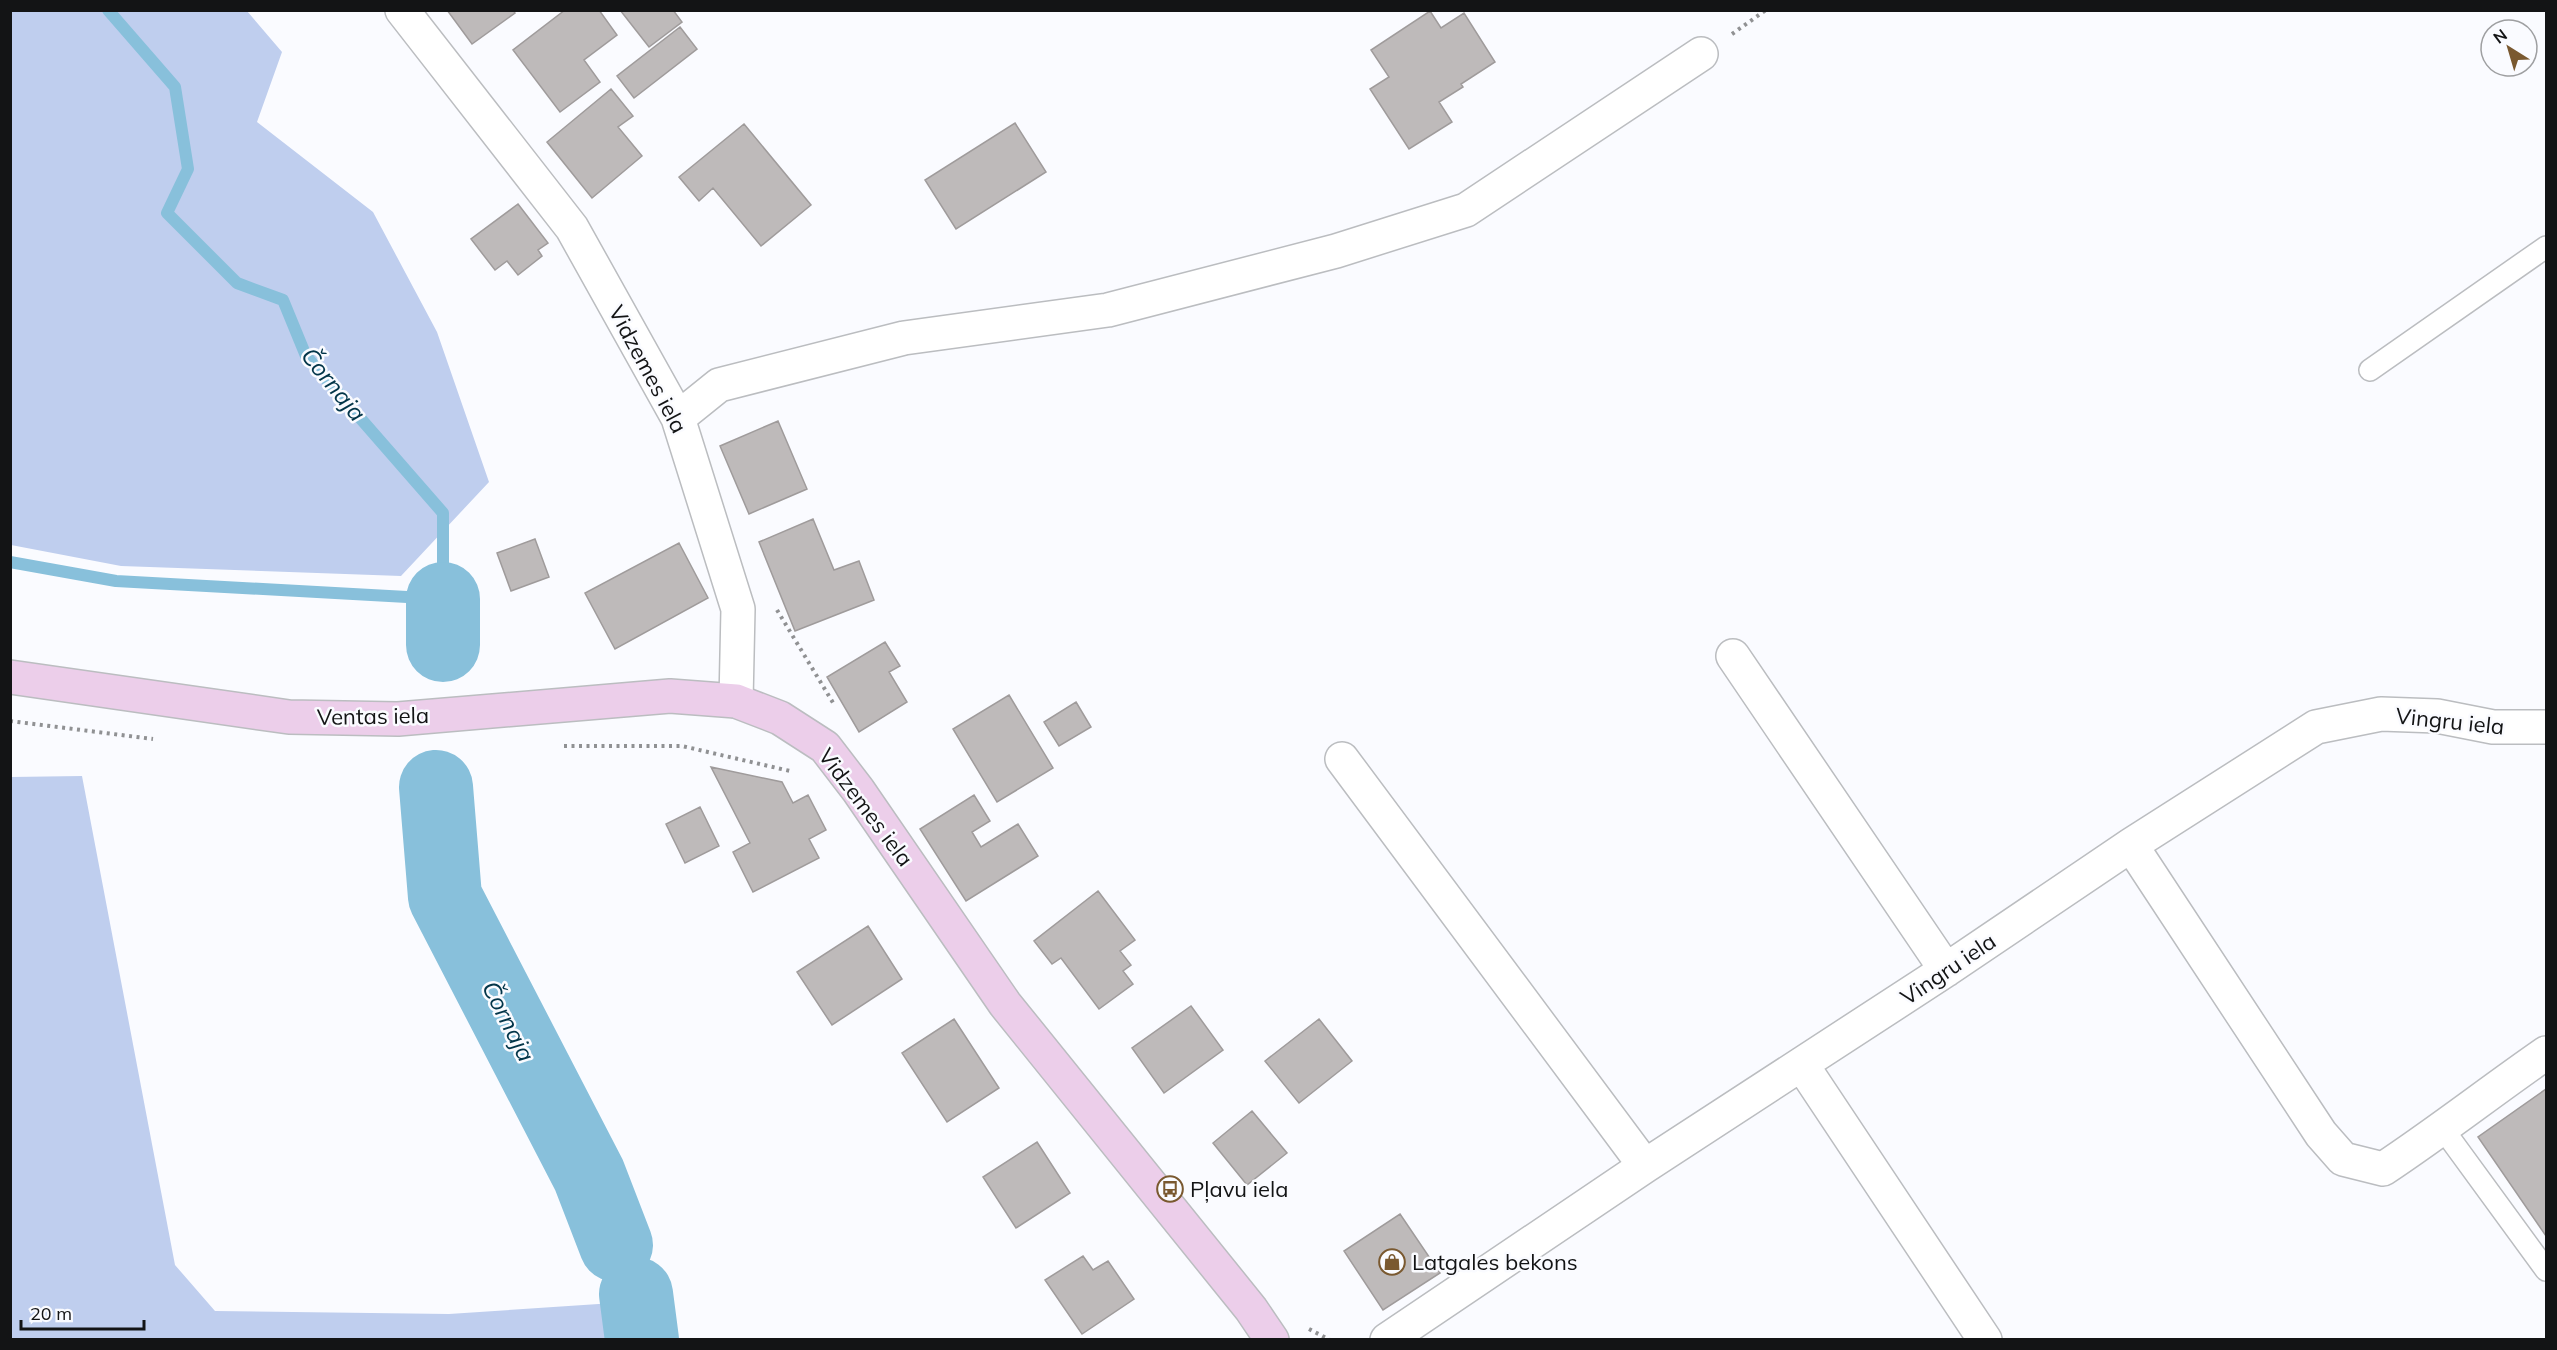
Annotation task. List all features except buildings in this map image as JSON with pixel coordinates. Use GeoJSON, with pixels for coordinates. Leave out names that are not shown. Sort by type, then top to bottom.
{"type":"FeatureCollection","features":[{"type":"Feature","properties":{"kind":"street","name":"Vidzemes iela"},"geometry":{"type":"LineString","coordinates":[[402,10],[572,228],[678,418],[738,609],[736,701],[780,718],[825,747],[858,790],[1005,1004],[1251,1309],[1272,1340]]}},
{"type":"Feature","properties":{"kind":"street"},"geometry":{"type":"LineString","coordinates":[[678,418],[719,385],[904,338],[1108,310],[1336,251],[1466,210],[1701,54]]}},
{"type":"Feature","properties":{"kind":"street"},"geometry":{"type":"LineString","coordinates":[[1733,656],[1946,970]]}},
{"type":"Feature","properties":{"kind":"street","name":"Ventas iela"},"geometry":{"type":"LineString","coordinates":[[10,676],[289,717],[398,719],[670,696],[736,701]]}},
{"type":"Feature","properties":{"kind":"street","name":"Vingru iela"},"geometry":{"type":"LineString","coordinates":[[1387,1340],[1645,1166],[1802,1065],[2131,846],[2316,728],[2381,714],[2438,716],[2493,727],[2547,727]]}},
{"type":"Feature","properties":{"kind":"street"},"geometry":{"type":"LineString","coordinates":[[1342,759],[1645,1166]]}},
{"type":"Feature","properties":{"kind":"street"},"geometry":{"type":"LineString","coordinates":[[2131,846],[2321,1134],[2343,1159],[2383,1169],[2443,1129],[2504,1082],[2547,1053]]}},
{"type":"Feature","properties":{"kind":"street"},"geometry":{"type":"LineString","coordinates":[[1802,1065],[1985,1340]]}},
{"type":"Feature","properties":{"kind":"lane"},"geometry":{"type":"LineString","coordinates":[[2370,370],[2547,247]]}},
{"type":"Feature","properties":{"kind":"lane"},"geometry":{"type":"LineString","coordinates":[[2443,1129],[2547,1270]]}},
{"type":"Feature","properties":{"kind":"path"},"geometry":{"type":"LineString","coordinates":[[738,609],[771,599],[837,710]]}},
{"type":"Feature","properties":{"kind":"path"},"geometry":{"type":"LineString","coordinates":[[1307,1328],[1330,1340]]}},
{"type":"Feature","properties":{"kind":"shaded area"},"geometry":{"type":"Polygon","coordinates":[[[10,11],[247,11],[282,52],[257,122],[373,212],[437,332],[489,482],[401,576],[121,566],[11,545],[10,11]]]}},
{"type":"Feature","properties":{"kind":"shaded area"},"geometry":{"type":"Polygon","coordinates":[[[82,776],[175,1265],[215,1311],[449,1314],[659,1300],[668,1339],[11,1339],[11,777],[82,776]]]}},
{"type":"Feature","properties":{"kind":"waterway","name":"Čornaja"},"geometry":{"type":"LineString","coordinates":[[10,562],[116,581],[443,599],[443,513],[306,356],[283,300],[237,283],[167,213],[188,169],[175,87],[108,10]]}},
{"type":"Feature","properties":{"kind":"waterway","name":"Čornaja"},"geometry":{"type":"LineString","coordinates":[[443,599],[443,645]]}},
{"type":"Feature","properties":{"kind":"waterway","name":"Čornaja"},"geometry":{"type":"LineString","coordinates":[[436,787],[445,897],[589,1175],[616,1245]]}},
{"type":"Feature","properties":{"kind":"waterway","name":"Čornaja"},"geometry":{"type":"LineString","coordinates":[[636,1294],[642,1340]]}},
{"type":"Feature","properties":{"kind":"place","name":"Pļavu iela"},"geometry":{"type":"Point","coordinates":[1170,1189]}},
{"type":"Feature","properties":{"kind":"place","name":"Latgales bekons"},"geometry":{"type":"Point","coordinates":[1392,1262]}}]}
